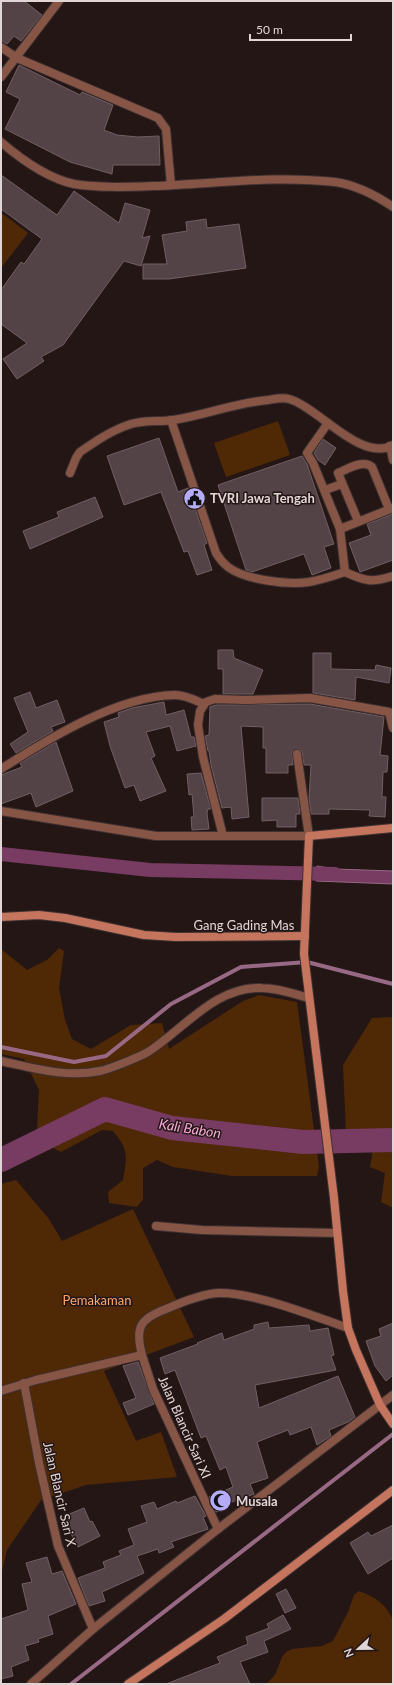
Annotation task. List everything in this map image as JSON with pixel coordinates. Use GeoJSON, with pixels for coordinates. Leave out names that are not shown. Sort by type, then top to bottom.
{"type":"FeatureCollection","features":[{"type":"Feature","properties":{"kind":"main road"},"geometry":{"type":"LineString","coordinates":[[309,836],[393,828]]}},
{"type":"Feature","properties":{"kind":"main road","name":"Gang Gading Mas"},"geometry":{"type":"LineString","coordinates":[[1,917],[39,915],[65,918],[144,935],[176,937],[305,936],[309,836]]}},
{"type":"Feature","properties":{"kind":"main road"},"geometry":{"type":"LineString","coordinates":[[305,936],[304,954],[334,1198],[348,1328],[369,1382],[380,1405],[393,1424]]}},
{"type":"Feature","properties":{"kind":"main road"},"geometry":{"type":"LineString","coordinates":[[128,1684],[224,1619],[393,1490]]}},
{"type":"Feature","properties":{"kind":"street"},"geometry":{"type":"LineString","coordinates":[[1,78],[59,1]]}},
{"type":"Feature","properties":{"kind":"street"},"geometry":{"type":"LineString","coordinates":[[1,47],[17,58],[160,120],[166,129],[171,185]]}},
{"type":"Feature","properties":{"kind":"street"},"geometry":{"type":"LineString","coordinates":[[1,142],[18,156],[45,173],[74,184],[117,187],[280,180],[336,182],[382,199],[393,207]]}},
{"type":"Feature","properties":{"kind":"street"},"geometry":{"type":"LineString","coordinates":[[70,473],[80,452],[104,436],[121,428],[140,422],[171,420],[250,402],[288,399],[314,412],[346,437],[376,447],[385,448],[392,446],[393,460]]}},
{"type":"Feature","properties":{"kind":"street"},"geometry":{"type":"LineString","coordinates":[[171,420],[216,553],[227,567],[237,572],[257,578],[294,583],[324,579],[345,572],[363,580],[377,581],[393,576]]}},
{"type":"Feature","properties":{"kind":"street"},"geometry":{"type":"LineString","coordinates":[[328,423],[307,453],[325,490],[340,528],[345,572]]}},
{"type":"Feature","properties":{"kind":"street"},"geometry":{"type":"LineString","coordinates":[[340,528],[391,509],[372,467],[369,464],[364,464],[338,473],[358,521]]}},
{"type":"Feature","properties":{"kind":"street"},"geometry":{"type":"LineString","coordinates":[[325,490],[342,484]]}},
{"type":"Feature","properties":{"kind":"street"},"geometry":{"type":"LineString","coordinates":[[1,769],[52,737],[102,713],[137,701],[176,695],[188,697],[204,704]]}},
{"type":"Feature","properties":{"kind":"street"},"geometry":{"type":"LineString","coordinates":[[223,836],[203,757],[198,725],[200,711],[204,704],[215,699],[246,700],[310,698],[389,712],[393,728]]}},
{"type":"Feature","properties":{"kind":"street"},"geometry":{"type":"LineString","coordinates":[[1,811],[156,836],[309,836],[297,754]]}},
{"type":"Feature","properties":{"kind":"street"},"geometry":{"type":"LineString","coordinates":[[1,1061],[36,1069],[72,1074],[100,1071],[147,1052],[195,1014],[214,1002],[243,990],[261,988],[279,989],[309,998]]}},
{"type":"Feature","properties":{"kind":"street"},"geometry":{"type":"LineString","coordinates":[[156,1226],[202,1230],[337,1233]]}},
{"type":"Feature","properties":{"kind":"street","name":"Jalan Blancir Sari XI"},"geometry":{"type":"LineString","coordinates":[[218,1529],[154,1389],[138,1339],[144,1320],[149,1316],[203,1295],[219,1293],[243,1296],[268,1302],[348,1328]]}},
{"type":"Feature","properties":{"kind":"street"},"geometry":{"type":"LineString","coordinates":[[1,1391],[24,1383],[142,1355]]}},
{"type":"Feature","properties":{"kind":"street","name":"Jalan Blancir Sari X"},"geometry":{"type":"LineString","coordinates":[[24,1383],[39,1463],[58,1546],[93,1629]]}},
{"type":"Feature","properties":{"kind":"street"},"geometry":{"type":"LineString","coordinates":[[31,1684],[93,1629],[218,1529],[393,1395]]}},
{"type":"Feature","properties":{"kind":"green space"},"geometry":{"type":"Polygon","coordinates":[[[3,214],[28,233],[1,268],[1,216],[3,214]]]}},
{"type":"Feature","properties":{"kind":"green space"},"geometry":{"type":"Polygon","coordinates":[[[278,421],[290,455],[226,477],[214,443],[278,421]]]}},
{"type":"Feature","properties":{"kind":"green space"},"geometry":{"type":"Polygon","coordinates":[[[59,948],[64,951],[59,988],[65,1020],[72,1039],[91,1049],[131,1025],[162,1023],[169,1049],[243,1001],[259,995],[297,1002],[319,1167],[317,1176],[232,1176],[173,1167],[157,1160],[143,1168],[143,1199],[137,1207],[109,1203],[108,1192],[123,1180],[126,1154],[122,1143],[113,1131],[102,1130],[61,1152],[50,1146],[37,1130],[39,1090],[24,1059],[1,1054],[1,949],[27,970],[47,960],[59,948]]]}},
{"type":"Feature","properties":{"kind":"green space"},"geometry":{"type":"Polygon","coordinates":[[[393,1017],[393,1131],[346,1133],[343,1065],[372,1018],[393,1017]]]}},
{"type":"Feature","properties":{"kind":"green space"},"geometry":{"type":"Polygon","coordinates":[[[373,1149],[393,1149],[393,1208],[381,1202],[385,1173],[370,1167],[373,1149]]]}},
{"type":"Feature","properties":{"kind":"green space","name":"Pemakaman"},"geometry":{"type":"Polygon","coordinates":[[[16,1180],[49,1219],[62,1241],[133,1209],[194,1337],[104,1371],[136,1441],[161,1432],[177,1477],[86,1485],[41,1500],[7,1550],[1,1575],[1,1184],[16,1180]]]}},
{"type":"Feature","properties":{"kind":"green space"},"geometry":{"type":"Polygon","coordinates":[[[359,1591],[380,1602],[387,1610],[393,1621],[393,1684],[266,1684],[275,1675],[282,1657],[286,1652],[292,1649],[322,1646],[333,1641],[348,1612],[354,1595],[359,1591]]]}},
{"type":"Feature","properties":{"kind":"shaded area"},"geometry":{"type":"Polygon","coordinates":[[[317,866],[335,869],[393,871],[393,884],[316,881],[317,866]]]}},
{"type":"Feature","properties":{"kind":"building"},"geometry":{"type":"Polygon","coordinates":[[[1,1],[24,1],[42,15],[21,41],[14,36],[7,44],[1,40],[1,1]]]}},
{"type":"Feature","properties":{"kind":"building"},"geometry":{"type":"Polygon","coordinates":[[[19,65],[80,95],[82,92],[113,105],[104,130],[117,135],[138,137],[159,136],[160,165],[113,165],[112,174],[70,162],[5,129],[20,99],[6,92],[19,65]]]}},
{"type":"Feature","properties":{"kind":"building"},"geometry":{"type":"Polygon","coordinates":[[[1,175],[57,215],[74,191],[119,223],[125,203],[150,210],[142,238],[150,236],[141,266],[124,261],[63,345],[41,357],[44,361],[17,379],[3,359],[27,343],[1,324],[1,290],[21,262],[24,264],[42,239],[1,209],[1,175]]]}},
{"type":"Feature","properties":{"kind":"building"},"geometry":{"type":"Polygon","coordinates":[[[206,219],[207,228],[239,224],[246,268],[169,279],[143,279],[143,264],[167,264],[162,235],[187,231],[186,222],[206,219]]]}},
{"type":"Feature","properties":{"kind":"building"},"geometry":{"type":"Polygon","coordinates":[[[159,438],[178,492],[188,488],[207,543],[204,545],[212,570],[197,575],[188,551],[184,552],[161,492],[124,505],[107,456],[159,438]]]}},
{"type":"Feature","properties":{"kind":"building"},"geometry":{"type":"Polygon","coordinates":[[[323,439],[336,448],[325,465],[318,460],[314,453],[323,439]]]}},
{"type":"Feature","properties":{"kind":"building"},"geometry":{"type":"Polygon","coordinates":[[[302,456],[307,464],[334,544],[324,547],[331,568],[312,575],[304,554],[252,572],[246,570],[218,485],[302,456]]]}},
{"type":"Feature","properties":{"kind":"building"},"geometry":{"type":"Polygon","coordinates":[[[95,497],[103,517],[30,549],[23,531],[59,517],[57,512],[95,497]]]}},
{"type":"Feature","properties":{"kind":"building"},"geometry":{"type":"Polygon","coordinates":[[[393,514],[393,560],[360,572],[349,543],[371,535],[367,524],[393,514]]]}},
{"type":"Feature","properties":{"kind":"building"},"geometry":{"type":"Polygon","coordinates":[[[218,650],[233,650],[234,658],[263,670],[253,694],[223,694],[223,669],[218,669],[218,650]]]}},
{"type":"Feature","properties":{"kind":"building"},"geometry":{"type":"Polygon","coordinates":[[[313,653],[331,653],[331,669],[375,670],[376,665],[391,668],[389,683],[356,677],[355,700],[313,693],[313,653]]]}},
{"type":"Feature","properties":{"kind":"building"},"geometry":{"type":"Polygon","coordinates":[[[30,692],[36,708],[57,700],[65,722],[51,727],[53,731],[16,753],[10,744],[28,732],[14,698],[30,692]]]}},
{"type":"Feature","properties":{"kind":"building"},"geometry":{"type":"Polygon","coordinates":[[[164,702],[166,715],[184,710],[191,737],[194,737],[196,746],[177,751],[170,726],[146,732],[155,756],[151,758],[166,791],[140,801],[134,785],[125,788],[110,746],[104,722],[119,717],[118,713],[132,708],[164,702]]]}},
{"type":"Feature","properties":{"kind":"building"},"geometry":{"type":"Polygon","coordinates":[[[310,704],[384,717],[380,755],[388,756],[387,772],[383,772],[382,797],[386,797],[385,817],[369,816],[370,810],[329,809],[329,814],[311,814],[309,798],[311,765],[304,765],[302,751],[297,749],[292,752],[293,765],[288,765],[288,773],[266,773],[266,748],[263,748],[263,727],[241,726],[249,817],[232,819],[231,807],[222,808],[205,736],[209,735],[210,707],[216,705],[310,704]]]}},
{"type":"Feature","properties":{"kind":"building"},"geometry":{"type":"Polygon","coordinates":[[[56,742],[73,791],[36,807],[31,793],[1,804],[1,775],[22,767],[20,763],[56,742]]]}},
{"type":"Feature","properties":{"kind":"building"},"geometry":{"type":"Polygon","coordinates":[[[201,773],[211,809],[208,809],[207,813],[209,829],[192,830],[191,817],[194,817],[192,794],[189,795],[187,774],[201,773]]]}},
{"type":"Feature","properties":{"kind":"building"},"geometry":{"type":"Polygon","coordinates":[[[262,798],[298,798],[300,814],[296,814],[296,827],[277,827],[277,820],[262,821],[262,798]]]}},
{"type":"Feature","properties":{"kind":"building"},"geometry":{"type":"Polygon","coordinates":[[[268,1322],[269,1328],[309,1325],[310,1331],[328,1328],[334,1355],[331,1356],[336,1370],[255,1385],[259,1408],[338,1376],[355,1417],[348,1422],[329,1430],[331,1436],[317,1445],[311,1427],[290,1435],[288,1430],[257,1442],[268,1478],[250,1484],[254,1494],[229,1503],[230,1506],[216,1512],[209,1497],[233,1487],[226,1467],[220,1470],[206,1436],[201,1438],[175,1370],[165,1374],[160,1358],[198,1344],[197,1343],[222,1333],[224,1340],[254,1329],[254,1325],[268,1322]]]}},
{"type":"Feature","properties":{"kind":"building"},"geometry":{"type":"Polygon","coordinates":[[[393,1323],[393,1375],[386,1381],[375,1366],[366,1341],[381,1336],[379,1329],[393,1323]]]}},
{"type":"Feature","properties":{"kind":"building"},"geometry":{"type":"Polygon","coordinates":[[[138,1362],[154,1404],[128,1415],[123,1403],[136,1398],[123,1366],[138,1362]]]}},
{"type":"Feature","properties":{"kind":"building"},"geometry":{"type":"Polygon","coordinates":[[[195,1496],[206,1516],[203,1517],[208,1529],[171,1542],[174,1547],[159,1553],[158,1549],[137,1556],[144,1573],[102,1592],[105,1601],[89,1606],[78,1578],[105,1568],[103,1562],[121,1555],[119,1551],[134,1545],[128,1529],[147,1522],[141,1506],[154,1502],[157,1509],[176,1501],[177,1503],[195,1496]]]}},
{"type":"Feature","properties":{"kind":"building"},"geometry":{"type":"Polygon","coordinates":[[[84,1508],[90,1522],[92,1521],[100,1536],[78,1547],[62,1517],[84,1508]]]}},
{"type":"Feature","properties":{"kind":"building"},"geometry":{"type":"Polygon","coordinates":[[[393,1525],[393,1558],[368,1574],[350,1543],[368,1532],[371,1536],[393,1525]]]}},
{"type":"Feature","properties":{"kind":"building"},"geometry":{"type":"Polygon","coordinates":[[[47,1557],[52,1574],[62,1571],[76,1604],[48,1616],[53,1634],[38,1639],[39,1642],[25,1646],[29,1660],[11,1667],[13,1676],[1,1679],[1,1619],[28,1610],[22,1584],[32,1582],[26,1563],[47,1557]]]}},
{"type":"Feature","properties":{"kind":"building"},"geometry":{"type":"Polygon","coordinates":[[[286,1589],[296,1608],[285,1613],[276,1594],[286,1589]]]}},
{"type":"Feature","properties":{"kind":"building"},"geometry":{"type":"Polygon","coordinates":[[[283,1615],[291,1629],[264,1641],[268,1652],[240,1662],[250,1684],[166,1684],[220,1663],[217,1657],[248,1644],[246,1637],[269,1628],[267,1624],[283,1615]]]}},
{"type":"Feature","properties":{"kind":"waterway"},"geometry":{"type":"LineString","coordinates":[[1,854],[150,870],[335,874]]}},
{"type":"Feature","properties":{"kind":"waterway"},"geometry":{"type":"LineString","coordinates":[[1,1047],[74,1062],[106,1056],[171,1004],[241,967],[307,962],[393,984]]}},
{"type":"Feature","properties":{"kind":"waterway","name":"Kali Babon"},"geometry":{"type":"LineString","coordinates":[[1,1160],[105,1109],[172,1128],[303,1142],[393,1140]]}},
{"type":"Feature","properties":{"kind":"waterway"},"geometry":{"type":"LineString","coordinates":[[71,1684],[393,1434]]}},
{"type":"Feature","properties":{"kind":"place","name":"TVRI Jawa Tengah"},"geometry":{"type":"Point","coordinates":[194,498]}},
{"type":"Feature","properties":{"kind":"place","name":"Musala"},"geometry":{"type":"Point","coordinates":[221,1501]}}]}
